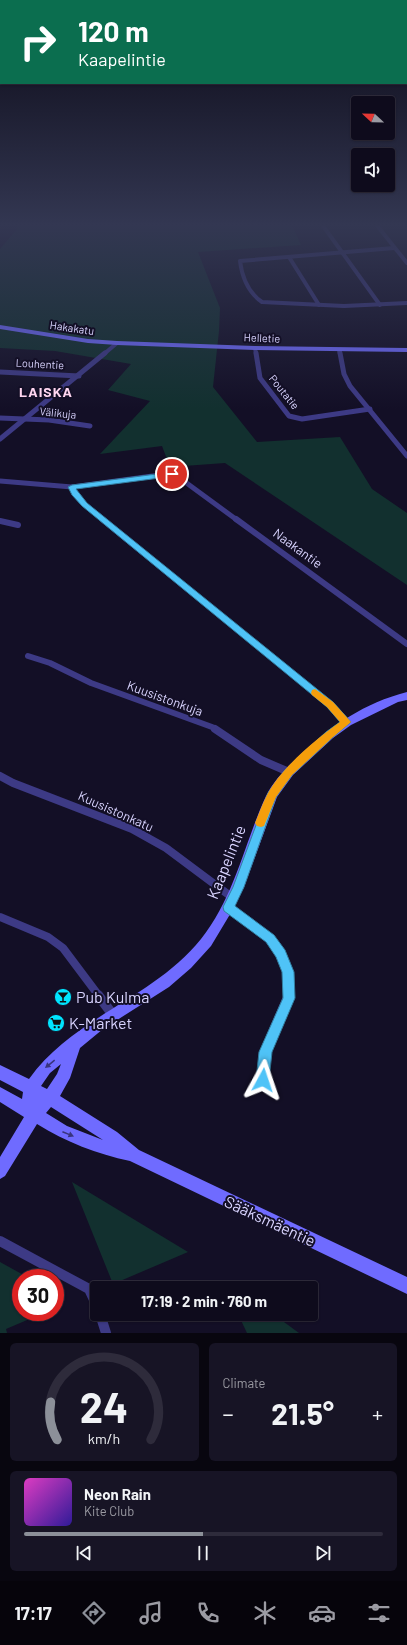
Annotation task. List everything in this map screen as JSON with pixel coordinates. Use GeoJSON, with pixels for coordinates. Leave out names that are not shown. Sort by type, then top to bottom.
{"type":"FeatureCollection","features":[{"type":"Feature","properties":{"kind":"street"},"geometry":{"type":"LineString","coordinates":[[248,285],[255,298],[267,303],[344,306],[407,303]]}},
{"type":"Feature","properties":{"kind":"street"},"geometry":{"type":"LineString","coordinates":[[307,285],[319,305]]}},
{"type":"Feature","properties":{"kind":"street"},"geometry":{"type":"LineString","coordinates":[[365,285],[380,305]]}},
{"type":"Feature","properties":{"kind":"street","name":"Hakakatu"},"geometry":{"type":"LineString","coordinates":[[0,327],[81,340],[117,343]]}},
{"type":"Feature","properties":{"kind":"street"},"geometry":{"type":"LineString","coordinates":[[0,439],[79,376],[117,343]]}},
{"type":"Feature","properties":{"kind":"street","name":"Helletie"},"geometry":{"type":"LineString","coordinates":[[117,343],[255,348],[407,350]]}},
{"type":"Feature","properties":{"kind":"street","name":"Poutatie"},"geometry":{"type":"LineString","coordinates":[[255,348],[260,378],[288,416],[302,419],[370,409]]}},
{"type":"Feature","properties":{"kind":"street"},"geometry":{"type":"LineString","coordinates":[[338,350],[344,374],[350,386],[407,456]]}},
{"type":"Feature","properties":{"kind":"street","name":"Louhentie"},"geometry":{"type":"LineString","coordinates":[[0,372],[79,376]]}},
{"type":"Feature","properties":{"kind":"street","name":"Välikuja"},"geometry":{"type":"LineString","coordinates":[[0,418],[49,420],[90,426]]}},
{"type":"Feature","properties":{"kind":"street","name":"Naakantie"},"geometry":{"type":"LineString","coordinates":[[72,487],[172,474],[244,524],[407,644]]}},
{"type":"Feature","properties":{"kind":"street"},"geometry":{"type":"LineString","coordinates":[[0,481],[72,487],[75,494],[85,504],[326,701],[347,722]]}},
{"type":"Feature","properties":{"kind":"street"},"geometry":{"type":"LineString","coordinates":[[0,520],[18,525]]}},
{"type":"Feature","properties":{"kind":"street","name":"Kuusistonkuja"},"geometry":{"type":"LineString","coordinates":[[28,656],[50,663],[90,683],[212,728],[261,760],[289,772]]}},
{"type":"Feature","properties":{"kind":"street","name":"Kaapelintie"},"geometry":{"type":"LineString","coordinates":[[31,1088],[45,1068],[98,1024],[164,983],[186,964],[206,942],[231,903],[272,796],[289,772],[329,735],[347,722],[395,699],[407,696]]}},
{"type":"Feature","properties":{"kind":"street","name":"Kuusistonkatu"},"geometry":{"type":"LineString","coordinates":[[0,776],[13,783],[132,829],[166,848],[231,903],[270,939],[280,954],[288,972],[289,998],[265,1052],[263,1080]]}},
{"type":"Feature","properties":{"kind":"street"},"geometry":{"type":"LineString","coordinates":[[0,917],[48,937],[63,948],[113,1015]]}},
{"type":"Feature","properties":{"kind":"street"},"geometry":{"type":"LineString","coordinates":[[0,1171],[34,1115],[50,1098],[63,1078],[74,1045]]}},
{"type":"Feature","properties":{"kind":"street","name":"Sääksmäentie"},"geometry":{"type":"LineString","coordinates":[[0,1072],[50,1098],[112,1136],[134,1155]]}},
{"type":"Feature","properties":{"kind":"street"},"geometry":{"type":"LineString","coordinates":[[31,1088],[29,1101],[34,1115]]}},
{"type":"Feature","properties":{"kind":"street","name":"Sääksmäentie"},"geometry":{"type":"LineString","coordinates":[[0,1094],[69,1134],[104,1148],[134,1155],[407,1286]]}},
{"type":"Feature","properties":{"kind":"street"},"geometry":{"type":"LineString","coordinates":[[0,1241],[89,1289],[90,1291]]}},
{"type":"Feature","properties":{"kind":"street"},"geometry":{"type":"LineString","coordinates":[[102,1321],[106,1333]]}},
{"type":"Feature","properties":{"kind":"green space"},"geometry":{"type":"Polygon","coordinates":[[[0,285],[211,285],[220,308],[213,387],[257,442],[340,437],[372,489],[407,513],[407,585],[225,463],[170,467],[162,446],[100,454],[150,401],[108,390],[131,364],[55,351],[0,348],[0,285]]]}},
{"type":"Feature","properties":{"kind":"green space"},"geometry":{"type":"Polygon","coordinates":[[[72,1182],[188,1252],[120,1281],[112,1281],[72,1182]]]}},
{"type":"Feature","properties":{"kind":"green space"},"geometry":{"type":"Polygon","coordinates":[[[0,1262],[13,1269],[12,1321],[25,1321],[6,1329],[7,1333],[0,1333],[0,1262]]]}},
{"type":"Feature","properties":{"kind":"green space"},"geometry":{"type":"Polygon","coordinates":[[[241,1321],[283,1321],[299,1333],[247,1333],[241,1321]]]}},
{"type":"Feature","properties":{"kind":"slow traffic"},"geometry":{"type":"LineString","coordinates":[[261,823],[272,796],[289,772],[329,735],[347,722],[315,693]]}},
{"type":"Feature","properties":{"kind":"place","name":"Pub Kulma"},"geometry":{"type":"Point","coordinates":[63,997]}},
{"type":"Feature","properties":{"kind":"place","name":"K-Market"},"geometry":{"type":"Point","coordinates":[56,1023]}},
{"type":"Feature","properties":{"kind":"district","name":"LAISKA"},"geometry":{"type":"Point","coordinates":[46,392]}},
{"type":"Feature","properties":{"kind":"route"},"geometry":{"type":"LineString","coordinates":[[172,474],[72,487],[75,494],[85,504],[330,705],[347,722],[329,735],[289,772],[272,796],[238,887],[228,907],[270,939],[280,954],[288,972],[289,998],[265,1052],[263,1080]]}}]}
